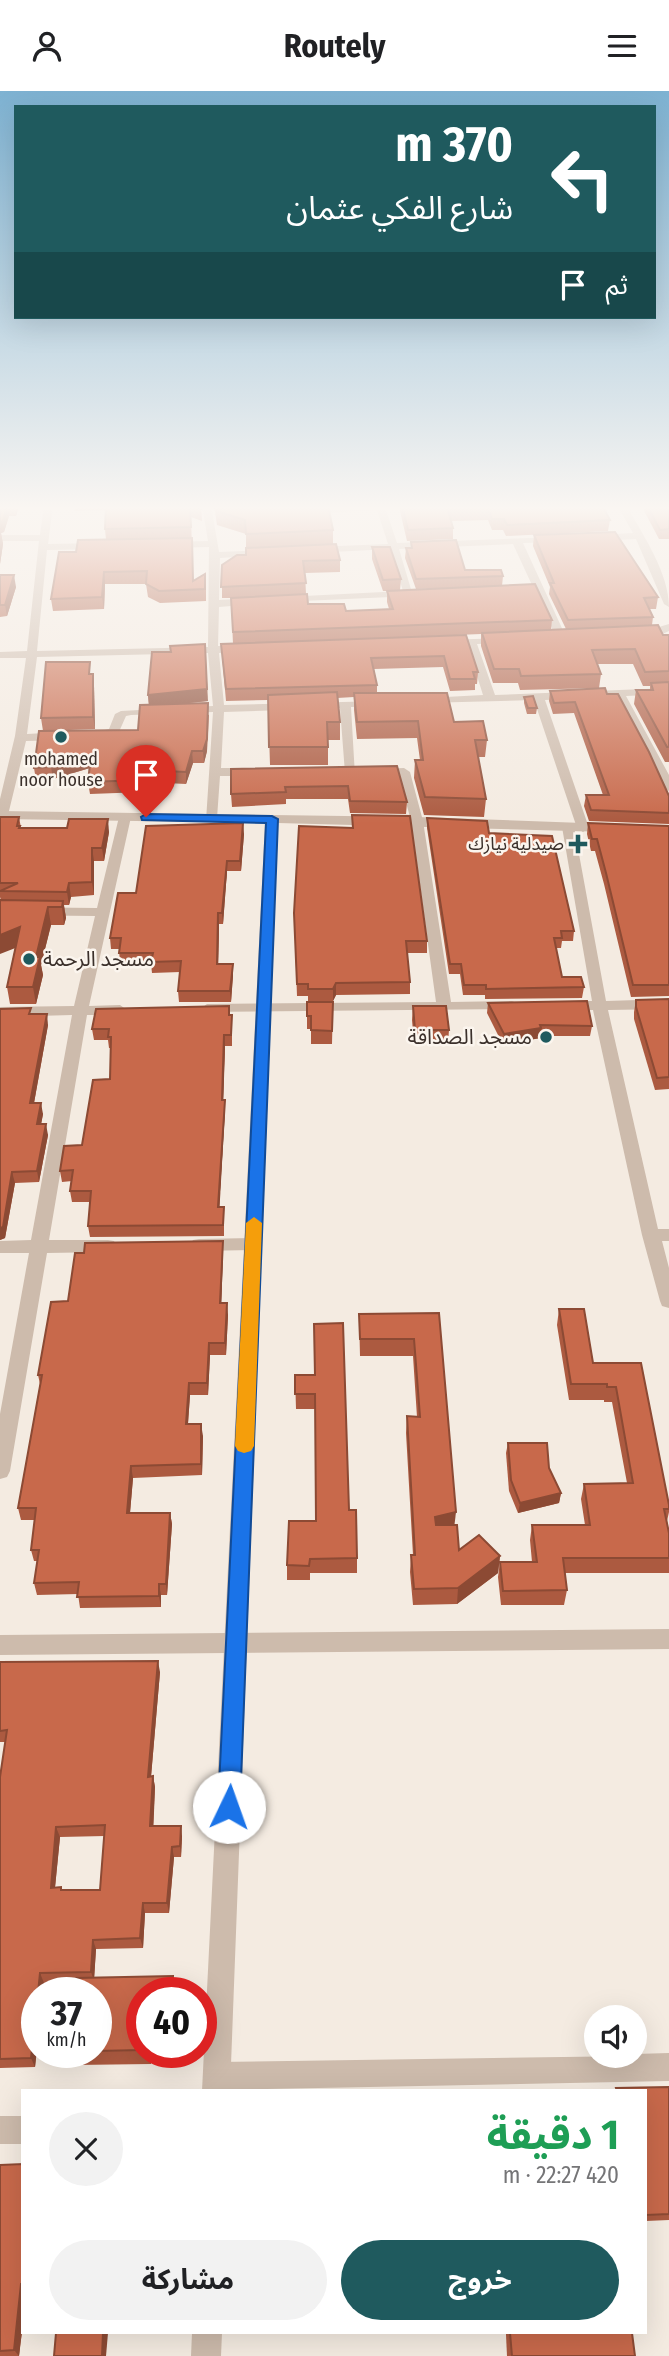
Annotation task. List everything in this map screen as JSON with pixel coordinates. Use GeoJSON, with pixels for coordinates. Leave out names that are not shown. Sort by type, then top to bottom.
{"type":"FeatureCollection","features":[{"type":"Feature","properties":{"kind":"street"},"geometry":{"type":"LineString","coordinates":[[36,611],[21,738],[1,815],[418,821],[620,829]]}},
{"type":"Feature","properties":{"kind":"street"},"geometry":{"type":"LineString","coordinates":[[211,818],[219,708],[212,611]]}},
{"type":"Feature","properties":{"kind":"street"},"geometry":{"type":"LineString","coordinates":[[549,611],[561,637]]}},
{"type":"Feature","properties":{"kind":"street"},"geometry":{"type":"LineString","coordinates":[[628,635],[653,634],[669,627]]}},
{"type":"Feature","properties":{"kind":"street"},"geometry":{"type":"LineString","coordinates":[[548,638],[579,637]]}},
{"type":"Feature","properties":{"kind":"street"},"geometry":{"type":"LineString","coordinates":[[437,642],[522,639]]}},
{"type":"Feature","properties":{"kind":"street"},"geometry":{"type":"LineString","coordinates":[[471,641],[490,698]]}},
{"type":"Feature","properties":{"kind":"street"},"geometry":{"type":"LineString","coordinates":[[0,655],[255,649]]}},
{"type":"Feature","properties":{"kind":"street"},"geometry":{"type":"LineString","coordinates":[[21,738],[114,731],[121,714],[669,691]]}},
{"type":"Feature","properties":{"kind":"street"},"geometry":{"type":"LineString","coordinates":[[619,694],[669,787]]}},
{"type":"Feature","properties":{"kind":"street"},"geometry":{"type":"LineString","coordinates":[[538,696],[575,827],[600,1006],[660,1235],[669,1301]]}},
{"type":"Feature","properties":{"kind":"street"},"geometry":{"type":"LineString","coordinates":[[345,705],[345,773],[404,772],[418,821],[444,1007]]}},
{"type":"Feature","properties":{"kind":"street"},"geometry":{"type":"LineString","coordinates":[[216,772],[270,773]]}},
{"type":"Feature","properties":{"kind":"street"},"geometry":{"type":"LineString","coordinates":[[0,1471],[80,1011],[125,817]]}},
{"type":"Feature","properties":{"kind":"street"},"geometry":{"type":"LineString","coordinates":[[272,819],[217,2084],[669,2067]]}},
{"type":"Feature","properties":{"kind":"street"},"geometry":{"type":"LineString","coordinates":[[0,911],[103,912]]}},
{"type":"Feature","properties":{"kind":"street"},"geometry":{"type":"LineString","coordinates":[[548,1006],[669,1004]]}},
{"type":"Feature","properties":{"kind":"street"},"geometry":{"type":"LineString","coordinates":[[185,1009],[522,1006]]}},
{"type":"Feature","properties":{"kind":"street"},"geometry":{"type":"LineString","coordinates":[[0,1011],[132,1010]]}},
{"type":"Feature","properties":{"kind":"street"},"geometry":{"type":"LineString","coordinates":[[186,1245],[253,1244]]}},
{"type":"Feature","properties":{"kind":"street"},"geometry":{"type":"LineString","coordinates":[[0,1247],[119,1246]]}},
{"type":"Feature","properties":{"kind":"street"},"geometry":{"type":"LineString","coordinates":[[0,1645],[236,1645],[669,1639]]}},
{"type":"Feature","properties":{"kind":"street"},"geometry":{"type":"LineString","coordinates":[[0,2130],[21,2130]]}},
{"type":"Feature","properties":{"kind":"street"},"geometry":{"type":"LineString","coordinates":[[206,2356],[207,2334]]}},
{"type":"Feature","properties":{"kind":"building"},"geometry":{"type":"Polygon","coordinates":[[[232,611],[548,611],[552,620],[233,632],[232,611]]]}},
{"type":"Feature","properties":{"kind":"building"},"geometry":{"type":"Polygon","coordinates":[[[563,611],[650,611],[653,617],[568,620],[563,611]]]}},
{"type":"Feature","properties":{"kind":"building"},"geometry":{"type":"Polygon","coordinates":[[[658,625],[663,635],[669,635],[669,671],[645,672],[635,649],[592,650],[601,674],[521,676],[519,669],[494,669],[482,633],[658,625]]]}},
{"type":"Feature","properties":{"kind":"building"},"geometry":{"type":"Polygon","coordinates":[[[466,635],[478,672],[473,672],[475,679],[450,679],[444,656],[371,658],[377,685],[226,689],[221,644],[466,635]]]}},
{"type":"Feature","properties":{"kind":"building"},"geometry":{"type":"Polygon","coordinates":[[[205,644],[207,689],[148,695],[152,652],[171,652],[170,646],[205,644]]]}},
{"type":"Feature","properties":{"kind":"building"},"geometry":{"type":"Polygon","coordinates":[[[46,662],[90,662],[89,674],[93,674],[93,717],[41,718],[46,662]]]}},
{"type":"Feature","properties":{"kind":"building"},"geometry":{"type":"Polygon","coordinates":[[[669,682],[667,747],[636,690],[653,690],[651,683],[669,682]]]}},
{"type":"Feature","properties":{"kind":"building"},"geometry":{"type":"Polygon","coordinates":[[[605,688],[607,694],[618,694],[649,752],[669,796],[669,813],[591,810],[586,795],[609,795],[575,702],[554,703],[550,691],[605,688]]]}},
{"type":"Feature","properties":{"kind":"building"},"geometry":{"type":"Polygon","coordinates":[[[337,692],[340,722],[327,722],[328,747],[269,747],[268,695],[337,692]]]}},
{"type":"Feature","properties":{"kind":"building"},"geometry":{"type":"Polygon","coordinates":[[[354,693],[447,693],[454,722],[483,721],[487,740],[475,740],[486,799],[425,797],[415,760],[423,760],[418,721],[357,722],[354,693]]]}},
{"type":"Feature","properties":{"kind":"building"},"geometry":{"type":"Polygon","coordinates":[[[533,696],[537,708],[528,708],[524,697],[533,696]]]}},
{"type":"Feature","properties":{"kind":"building"},"geometry":{"type":"Polygon","coordinates":[[[208,703],[207,739],[203,751],[192,751],[186,772],[144,770],[143,780],[88,782],[91,755],[51,767],[34,768],[39,731],[138,730],[140,705],[208,703]]]}},
{"type":"Feature","properties":{"kind":"building"},"geometry":{"type":"Polygon","coordinates":[[[397,766],[407,802],[350,801],[348,786],[285,787],[286,792],[231,794],[231,769],[397,766]]]}},
{"type":"Feature","properties":{"kind":"building"},"geometry":{"type":"Polygon","coordinates":[[[352,815],[410,816],[427,941],[406,941],[410,982],[336,983],[333,989],[308,989],[308,984],[297,984],[294,913],[299,826],[353,828],[352,815]]]}},
{"type":"Feature","properties":{"kind":"building"},"geometry":{"type":"Polygon","coordinates":[[[0,817],[19,817],[19,828],[67,828],[69,819],[108,819],[102,848],[92,848],[92,882],[69,883],[67,892],[0,891],[18,883],[0,883],[0,817]]]}},
{"type":"Feature","properties":{"kind":"building"},"geometry":{"type":"Polygon","coordinates":[[[427,818],[487,821],[489,833],[552,836],[574,931],[561,931],[562,938],[554,938],[562,977],[581,977],[584,987],[486,989],[486,985],[464,985],[461,964],[450,964],[427,818]]]}},
{"type":"Feature","properties":{"kind":"building"},"geometry":{"type":"Polygon","coordinates":[[[243,823],[240,861],[227,861],[222,913],[218,913],[217,964],[233,964],[230,991],[178,991],[181,961],[151,962],[153,953],[119,953],[121,938],[110,938],[118,893],[136,893],[146,826],[243,823]]]}},
{"type":"Feature","properties":{"kind":"building"},"geometry":{"type":"Polygon","coordinates":[[[588,823],[669,826],[669,985],[633,985],[597,839],[592,839],[588,823]]]}},
{"type":"Feature","properties":{"kind":"building"},"geometry":{"type":"Polygon","coordinates":[[[0,900],[63,901],[62,907],[48,907],[36,957],[40,957],[33,987],[7,987],[20,927],[0,935],[0,900]]]}},
{"type":"Feature","properties":{"kind":"building"},"geometry":{"type":"Polygon","coordinates":[[[669,999],[669,1077],[657,1078],[636,1000],[669,999]]]}},
{"type":"Feature","properties":{"kind":"building"},"geometry":{"type":"Polygon","coordinates":[[[587,1001],[592,1026],[540,1025],[541,1028],[504,1034],[488,1003],[587,1001]]]}},
{"type":"Feature","properties":{"kind":"building"},"geometry":{"type":"Polygon","coordinates":[[[307,1002],[333,1002],[332,1031],[311,1030],[307,1002]]]}},
{"type":"Feature","properties":{"kind":"building"},"geometry":{"type":"Polygon","coordinates":[[[229,1006],[229,1015],[232,1015],[231,1035],[224,1035],[222,1100],[225,1100],[218,1207],[224,1207],[223,1225],[88,1226],[91,1191],[70,1191],[73,1170],[60,1171],[64,1146],[82,1145],[93,1080],[110,1079],[111,1037],[108,1037],[109,1029],[92,1029],[96,1009],[229,1006]]]}},
{"type":"Feature","properties":{"kind":"building"},"geometry":{"type":"Polygon","coordinates":[[[413,1006],[446,1006],[449,1030],[415,1030],[413,1006]]]}},
{"type":"Feature","properties":{"kind":"building"},"geometry":{"type":"Polygon","coordinates":[[[31,1008],[29,1014],[47,1014],[30,1103],[41,1103],[37,1124],[46,1124],[37,1171],[12,1172],[3,1227],[0,1228],[0,1009],[31,1008]]]}},
{"type":"Feature","properties":{"kind":"building"},"geometry":{"type":"Polygon","coordinates":[[[223,1241],[220,1303],[227,1303],[225,1343],[209,1343],[207,1383],[189,1383],[186,1424],[201,1424],[201,1464],[131,1466],[127,1513],[170,1513],[166,1584],[159,1584],[159,1596],[77,1597],[79,1582],[34,1583],[39,1550],[31,1550],[36,1508],[18,1508],[42,1375],[38,1375],[51,1302],[68,1301],[75,1253],[84,1253],[85,1243],[223,1241]]]}},
{"type":"Feature","properties":{"kind":"building"},"geometry":{"type":"Polygon","coordinates":[[[559,1309],[584,1309],[593,1363],[641,1363],[669,1505],[669,1509],[664,1509],[669,1533],[669,1558],[563,1558],[567,1590],[503,1591],[500,1562],[537,1562],[532,1525],[590,1525],[584,1484],[633,1483],[616,1387],[607,1387],[607,1384],[571,1384],[559,1309]]]}},
{"type":"Feature","properties":{"kind":"building"},"geometry":{"type":"Polygon","coordinates":[[[439,1313],[456,1512],[435,1517],[436,1525],[457,1525],[459,1550],[479,1535],[500,1556],[458,1588],[414,1589],[411,1555],[415,1555],[407,1416],[420,1417],[414,1339],[360,1339],[359,1314],[439,1313]]]}},
{"type":"Feature","properties":{"kind":"building"},"geometry":{"type":"Polygon","coordinates":[[[343,1323],[349,1510],[356,1510],[357,1558],[310,1559],[309,1566],[287,1565],[289,1521],[316,1521],[315,1394],[295,1394],[295,1375],[315,1375],[314,1324],[343,1323]]]}},
{"type":"Feature","properties":{"kind":"building"},"geometry":{"type":"Polygon","coordinates":[[[508,1443],[547,1443],[549,1468],[561,1493],[520,1503],[511,1480],[508,1443]]]}},
{"type":"Feature","properties":{"kind":"building"},"geometry":{"type":"Polygon","coordinates":[[[158,1661],[148,1777],[153,1776],[150,1826],[181,1826],[180,1846],[172,1847],[167,1903],[143,1903],[140,1938],[93,1940],[91,1972],[40,1973],[40,1977],[21,1977],[21,2058],[0,2059],[0,1777],[7,1730],[0,1731],[0,1662],[158,1661]],[[105,1825],[56,1827],[51,1888],[61,1887],[61,1890],[100,1890],[105,1825]]]}},
{"type":"Feature","properties":{"kind":"building"},"geometry":{"type":"Polygon","coordinates":[[[173,1976],[126,1977],[126,2050],[112,2051],[112,1977],[173,1976]]]}},
{"type":"Feature","properties":{"kind":"building"},"geometry":{"type":"Polygon","coordinates":[[[669,2087],[669,2214],[647,2215],[647,2089],[616,2088],[669,2087]]]}},
{"type":"Feature","properties":{"kind":"building"},"geometry":{"type":"Polygon","coordinates":[[[21,2164],[21,2284],[14,2350],[0,2351],[0,2165],[21,2164]]]}},
{"type":"Feature","properties":{"kind":"building"},"geometry":{"type":"Polygon","coordinates":[[[56,2334],[103,2334],[102,2356],[54,2356],[56,2334]]]}},
{"type":"Feature","properties":{"kind":"building"},"geometry":{"type":"Polygon","coordinates":[[[510,2334],[632,2334],[635,2356],[512,2356],[510,2334]]]}},
{"type":"Feature","properties":{"kind":"slow traffic"},"geometry":{"type":"LineString","coordinates":[[244,1446],[254,1223]]}},
{"type":"Feature","properties":{"kind":"place","name":"mohamed noor house"},"geometry":{"type":"Point","coordinates":[61,737]}},
{"type":"Feature","properties":{"kind":"place","name":"صيدلية نيازك"},"geometry":{"type":"Point","coordinates":[578,844]}},
{"type":"Feature","properties":{"kind":"place","name":"مسجد الرحمة"},"geometry":{"type":"Point","coordinates":[29,959]}},
{"type":"Feature","properties":{"kind":"place","name":"مسجد الصداقة"},"geometry":{"type":"Point","coordinates":[546,1037]}},
{"type":"Feature","properties":{"kind":"route"},"geometry":{"type":"LineString","coordinates":[[146,817],[272,819],[229,1807]]}}]}
